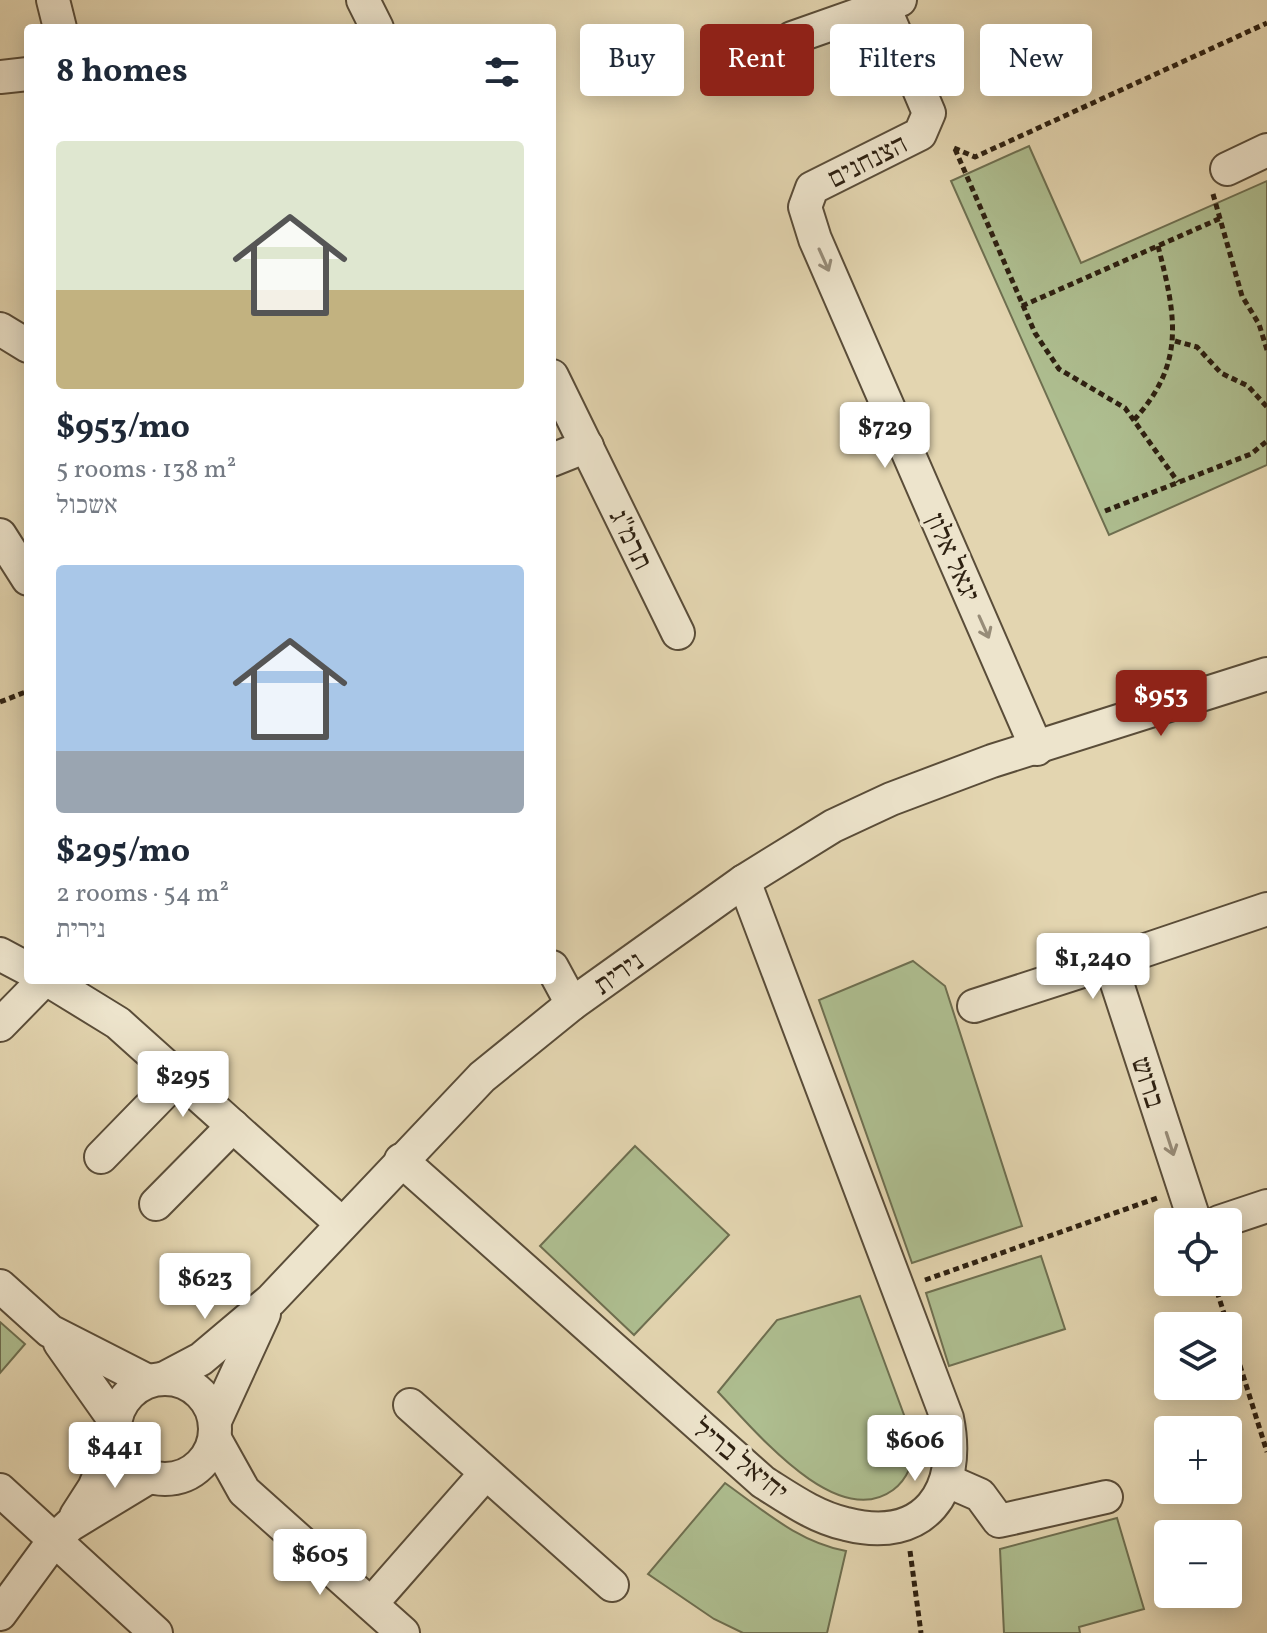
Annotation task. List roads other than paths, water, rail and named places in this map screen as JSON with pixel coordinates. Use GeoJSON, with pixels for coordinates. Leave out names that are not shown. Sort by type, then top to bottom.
{"type":"FeatureCollection","features":[{"type":"Feature","properties":{"kind":"street"},"geometry":{"type":"LineString","coordinates":[[53,0],[59,24]]}},
{"type":"Feature","properties":{"kind":"street"},"geometry":{"type":"LineString","coordinates":[[363,0],[375,24]]}},
{"type":"Feature","properties":{"kind":"street"},"geometry":{"type":"LineString","coordinates":[[814,30],[888,3]]}},
{"type":"Feature","properties":{"kind":"street","name":"הצנחנים"},"geometry":{"type":"LineString","coordinates":[[812,188],[920,134],[929,113],[888,3]]}},
{"type":"Feature","properties":{"kind":"street"},"geometry":{"type":"LineString","coordinates":[[1227,169],[1267,150]]}},
{"type":"Feature","properties":{"kind":"street","name":"יגאל אלון"},"geometry":{"type":"LineString","coordinates":[[812,188],[805,207],[815,239],[1037,749]]}},
{"type":"Feature","properties":{"kind":"street"},"geometry":{"type":"LineString","coordinates":[[0,329],[24,344]]}},
{"type":"Feature","properties":{"kind":"street","name":"תרמ\"ג"},"geometry":{"type":"LineString","coordinates":[[556,384],[678,633]]}},
{"type":"Feature","properties":{"kind":"street"},"geometry":{"type":"LineString","coordinates":[[556,458],[587,446]]}},
{"type":"Feature","properties":{"kind":"street"},"geometry":{"type":"LineString","coordinates":[[0,535],[24,573]]}},
{"type":"Feature","properties":{"kind":"street","name":"נירית"},"geometry":{"type":"LineString","coordinates":[[156,1380],[201,1359],[271,1300],[482,1077],[572,1004],[744,881],[833,826],[891,799],[992,761],[1267,674]]}},
{"type":"Feature","properties":{"kind":"street"},"geometry":{"type":"LineString","coordinates":[[744,881],[947,1418],[953,1447],[948,1481],[980,1495],[999,1521],[1106,1497]]}},
{"type":"Feature","properties":{"kind":"street"},"geometry":{"type":"LineString","coordinates":[[974,1006],[1267,909]]}},
{"type":"Feature","properties":{"kind":"street"},"geometry":{"type":"LineString","coordinates":[[0,954],[24,967]]}},
{"type":"Feature","properties":{"kind":"street","name":"ברוש"},"geometry":{"type":"LineString","coordinates":[[1110,962],[1190,1208]]}},
{"type":"Feature","properties":{"kind":"street"},"geometry":{"type":"LineString","coordinates":[[556,974],[572,1004]]}},
{"type":"Feature","properties":{"kind":"street"},"geometry":{"type":"LineString","coordinates":[[0,1025],[42,984]]}},
{"type":"Feature","properties":{"kind":"street"},"geometry":{"type":"LineString","coordinates":[[53,984],[118,1023],[342,1224]]}},
{"type":"Feature","properties":{"kind":"street"},"geometry":{"type":"LineString","coordinates":[[101,1157],[179,1077]]}},
{"type":"Feature","properties":{"kind":"street"},"geometry":{"type":"LineString","coordinates":[[156,1204],[233,1126]]}},
{"type":"Feature","properties":{"kind":"street","name":"יחיאל בריל"},"geometry":{"type":"LineString","coordinates":[[401,1160],[763,1482],[810,1512],[847,1525],[879,1528],[907,1522],[936,1504],[948,1481]]}},
{"type":"Feature","properties":{"kind":"street"},"geometry":{"type":"LineString","coordinates":[[1242,1214],[1267,1206]]}},
{"type":"Feature","properties":{"kind":"street"},"geometry":{"type":"LineString","coordinates":[[0,1286],[50,1331],[115,1430],[122,1455],[133,1469],[149,1477],[167,1480],[184,1477],[209,1455],[215,1430]]}},
{"type":"Feature","properties":{"kind":"street","name":"נירית"},"geometry":{"type":"LineString","coordinates":[[215,1430],[241,1358],[271,1300]]}},
{"type":"Feature","properties":{"kind":"street"},"geometry":{"type":"LineString","coordinates":[[50,1331],[156,1380],[183,1381],[198,1390],[210,1404],[215,1430],[244,1491],[403,1633]]}},
{"type":"Feature","properties":{"kind":"street"},"geometry":{"type":"LineString","coordinates":[[0,1614],[94,1488],[121,1404],[132,1390],[156,1380]]}},
{"type":"Feature","properties":{"kind":"street"},"geometry":{"type":"LineString","coordinates":[[410,1405],[612,1585]]}},
{"type":"Feature","properties":{"kind":"street"},"geometry":{"type":"LineString","coordinates":[[371,1604],[486,1473]]}},
{"type":"Feature","properties":{"kind":"street"},"geometry":{"type":"LineString","coordinates":[[62,1532],[149,1477]]}},
{"type":"Feature","properties":{"kind":"street"},"geometry":{"type":"LineString","coordinates":[[184,1477],[252,1504],[274,1519]]}},
{"type":"Feature","properties":{"kind":"street"},"geometry":{"type":"LineString","coordinates":[[0,1490],[62,1532],[156,1633]]}}]}
